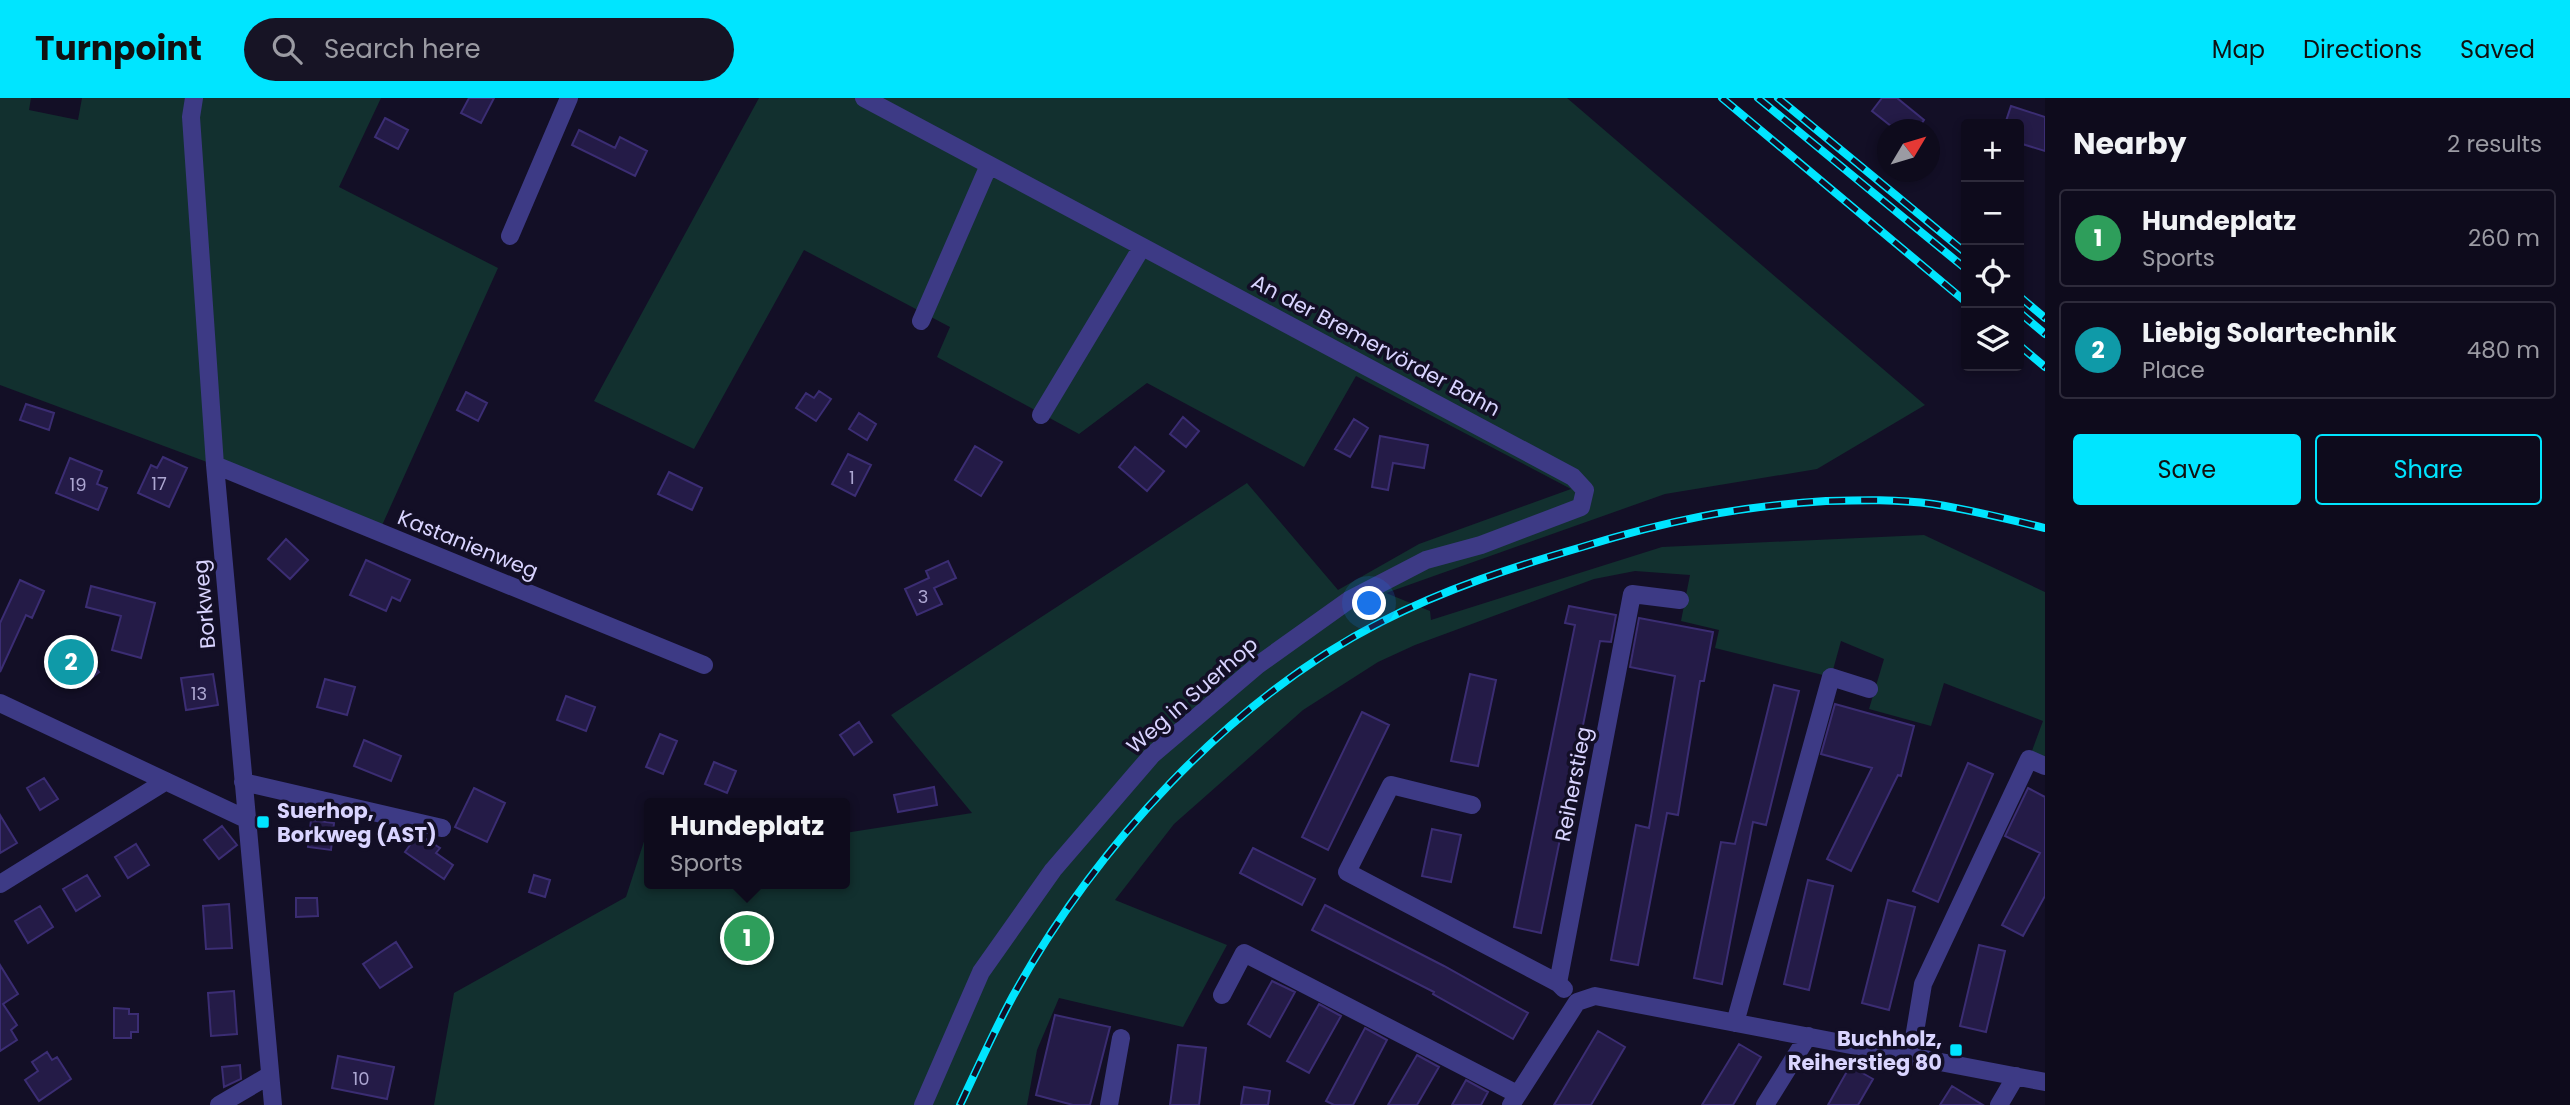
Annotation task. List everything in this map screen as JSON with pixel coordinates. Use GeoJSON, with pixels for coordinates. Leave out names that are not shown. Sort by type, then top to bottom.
{"type":"FeatureCollection","features":[{"type":"Feature","properties":{"kind":"street","name":"Borkweg"},"geometry":{"type":"LineString","coordinates":[[194,98],[191,117],[215,465],[273,1105]]}},
{"type":"Feature","properties":{"kind":"street"},"geometry":{"type":"LineString","coordinates":[[510,236],[569,98]]}},
{"type":"Feature","properties":{"kind":"street","name":"An der Bremervörder Bahn"},"geometry":{"type":"LineString","coordinates":[[864,98],[1573,477],[1585,490]]}},
{"type":"Feature","properties":{"kind":"street"},"geometry":{"type":"LineString","coordinates":[[921,321],[989,165]]}},
{"type":"Feature","properties":{"kind":"street"},"geometry":{"type":"LineString","coordinates":[[1041,415],[1142,247]]}},
{"type":"Feature","properties":{"kind":"street","name":"Kastanienweg"},"geometry":{"type":"LineString","coordinates":[[215,465],[704,665]]}},
{"type":"Feature","properties":{"kind":"street","name":"Weg in Suerhop"},"geometry":{"type":"LineString","coordinates":[[923,1105],[981,972],[1053,870],[1152,755],[1258,665],[1349,600],[1426,560],[1481,545],[1581,507],[1585,490]]}},
{"type":"Feature","properties":{"kind":"street","name":"Reiherstieg"},"geometry":{"type":"LineString","coordinates":[[1558,983],[1632,594],[1680,600]]}},
{"type":"Feature","properties":{"kind":"street"},"geometry":{"type":"LineString","coordinates":[[1735,1023],[1831,677],[1868,689]]}},
{"type":"Feature","properties":{"kind":"street"},"geometry":{"type":"LineString","coordinates":[[0,703],[246,819]]}},
{"type":"Feature","properties":{"kind":"street"},"geometry":{"type":"LineString","coordinates":[[1911,1056],[1923,984],[2037,763]]}},
{"type":"Feature","properties":{"kind":"street"},"geometry":{"type":"LineString","coordinates":[[0,884],[166,782]]}},
{"type":"Feature","properties":{"kind":"street"},"geometry":{"type":"LineString","coordinates":[[243,782],[442,828]]}},
{"type":"Feature","properties":{"kind":"street"},"geometry":{"type":"LineString","coordinates":[[1472,805],[1391,785],[1347,872],[1558,983],[1577,1002]]}},
{"type":"Feature","properties":{"kind":"street"},"geometry":{"type":"LineString","coordinates":[[1222,995],[1244,953],[1514,1100],[1577,1002],[1595,996],[2045,1082]]}},
{"type":"Feature","properties":{"kind":"street"},"geometry":{"type":"LineString","coordinates":[[1765,1105],[1808,1036]]}},
{"type":"Feature","properties":{"kind":"street"},"geometry":{"type":"LineString","coordinates":[[1108,1105],[1121,1038]]}},
{"type":"Feature","properties":{"kind":"street"},"geometry":{"type":"LineString","coordinates":[[219,1105],[271,1075]]}},
{"type":"Feature","properties":{"kind":"street"},"geometry":{"type":"LineString","coordinates":[[1999,1105],[2016,1076]]}},
{"type":"Feature","properties":{"kind":"green space"},"geometry":{"type":"Polygon","coordinates":[[[0,98],[31,98],[29,110],[78,120],[82,98],[381,98],[339,187],[498,268],[379,532],[215,465],[0,385],[0,98]]]}},
{"type":"Feature","properties":{"kind":"green space"},"geometry":{"type":"Polygon","coordinates":[[[759,98],[1567,98],[1925,405],[1817,469],[1665,494],[1386,593],[1430,611],[1431,620],[1662,547],[1924,535],[2045,592],[2045,766],[2029,759],[2043,721],[1944,683],[1931,726],[1869,709],[1884,659],[1841,641],[1831,677],[1715,648],[1719,630],[1681,621],[1690,575],[1635,571],[1594,579],[1415,645],[1378,662],[1303,710],[1174,824],[1115,900],[1227,945],[1183,1027],[1059,998],[1037,1050],[1027,1105],[434,1105],[454,993],[626,897],[644,841],[644,889],[850,889],[850,832],[972,813],[891,715],[1247,483],[1338,590],[1419,544],[1571,489],[1356,376],[1304,467],[1147,383],[1079,434],[937,357],[950,327],[804,250],[694,449],[594,401],[759,98]]]}},
{"type":"Feature","properties":{"kind":"building"},"geometry":{"type":"Polygon","coordinates":[[[469,98],[494,98],[481,123],[461,113],[469,98]]]}},
{"type":"Feature","properties":{"kind":"building"},"geometry":{"type":"Polygon","coordinates":[[[1882,98],[1897,98],[1923,119],[1882,119],[1872,111],[1882,98]]]}},
{"type":"Feature","properties":{"kind":"building"},"geometry":{"type":"Polygon","coordinates":[[[2011,106],[2045,117],[2045,151],[2024,145],[2024,119],[2007,119],[2011,106]]]}},
{"type":"Feature","properties":{"kind":"building"},"geometry":{"type":"Polygon","coordinates":[[[385,118],[408,130],[398,149],[375,137],[385,118]]]}},
{"type":"Feature","properties":{"kind":"building"},"geometry":{"type":"Polygon","coordinates":[[[579,130],[615,148],[620,137],[647,151],[635,176],[572,145],[579,130]]]}},
{"type":"Feature","properties":{"kind":"building"},"geometry":{"type":"Polygon","coordinates":[[[819,391],[831,399],[816,421],[796,408],[806,393],[814,398],[819,391]]]}},
{"type":"Feature","properties":{"kind":"building"},"geometry":{"type":"Polygon","coordinates":[[[466,392],[487,403],[478,421],[457,410],[466,392]]]}},
{"type":"Feature","properties":{"kind":"building"},"geometry":{"type":"Polygon","coordinates":[[[26,404],[54,413],[49,430],[20,420],[26,404]]]}},
{"type":"Feature","properties":{"kind":"building"},"geometry":{"type":"Polygon","coordinates":[[[859,413],[876,424],[867,440],[849,429],[859,413]]]}},
{"type":"Feature","properties":{"kind":"building"},"geometry":{"type":"Polygon","coordinates":[[[1183,417],[1199,431],[1186,447],[1170,434],[1183,417]]]}},
{"type":"Feature","properties":{"kind":"building"},"geometry":{"type":"Polygon","coordinates":[[[1354,419],[1368,428],[1350,457],[1335,449],[1354,419]]]}},
{"type":"Feature","properties":{"kind":"building"},"geometry":{"type":"Polygon","coordinates":[[[1380,436],[1428,445],[1424,468],[1393,463],[1388,490],[1372,487],[1380,436]]]}},
{"type":"Feature","properties":{"kind":"building"},"geometry":{"type":"Polygon","coordinates":[[[975,446],[1002,462],[981,496],[955,480],[975,446]]]}},
{"type":"Feature","properties":{"kind":"building"},"geometry":{"type":"Polygon","coordinates":[[[1135,447],[1164,471],[1147,491],[1119,467],[1135,447]]]}},
{"type":"Feature","properties":{"kind":"building"},"geometry":{"type":"Polygon","coordinates":[[[848,454],[871,465],[855,496],[832,484],[848,454]]]}},
{"type":"Feature","properties":{"kind":"building"},"geometry":{"type":"Polygon","coordinates":[[[163,457],[187,468],[169,507],[138,493],[151,465],[157,468],[163,457]]]}},
{"type":"Feature","properties":{"kind":"building"},"geometry":{"type":"Polygon","coordinates":[[[70,458],[102,471],[97,484],[107,488],[98,510],[56,493],[70,458]]]}},
{"type":"Feature","properties":{"kind":"building"},"geometry":{"type":"Polygon","coordinates":[[[669,472],[702,488],[692,510],[658,494],[669,472]]]}},
{"type":"Feature","properties":{"kind":"building"},"geometry":{"type":"Polygon","coordinates":[[[286,539],[308,560],[290,579],[268,559],[286,539]]]}},
{"type":"Feature","properties":{"kind":"building"},"geometry":{"type":"Polygon","coordinates":[[[366,560],[410,580],[400,601],[392,597],[386,611],[350,595],[366,560]]]}},
{"type":"Feature","properties":{"kind":"building"},"geometry":{"type":"Polygon","coordinates":[[[948,561],[956,578],[934,588],[942,604],[917,615],[905,589],[929,578],[926,571],[948,561]]]}},
{"type":"Feature","properties":{"kind":"building"},"geometry":{"type":"Polygon","coordinates":[[[20,580],[44,591],[32,618],[26,615],[0,672],[0,623],[20,580]]]}},
{"type":"Feature","properties":{"kind":"building"},"geometry":{"type":"Polygon","coordinates":[[[91,586],[155,603],[141,658],[112,650],[121,616],[86,607],[91,586]]]}},
{"type":"Feature","properties":{"kind":"building"},"geometry":{"type":"Polygon","coordinates":[[[1569,606],[1616,615],[1611,642],[1600,641],[1541,933],[1514,927],[1575,625],[1565,623],[1569,606]]]}},
{"type":"Feature","properties":{"kind":"building"},"geometry":{"type":"Polygon","coordinates":[[[1639,618],[1713,632],[1704,681],[1700,681],[1678,815],[1667,813],[1638,965],[1611,960],[1636,825],[1649,828],[1675,676],[1630,667],[1639,618]]]}},
{"type":"Feature","properties":{"kind":"building"},"geometry":{"type":"Polygon","coordinates":[[[74,639],[99,672],[80,687],[55,655],[74,639]]]}},
{"type":"Feature","properties":{"kind":"building"},"geometry":{"type":"Polygon","coordinates":[[[213,674],[218,705],[186,710],[181,678],[213,674]]]}},
{"type":"Feature","properties":{"kind":"building"},"geometry":{"type":"Polygon","coordinates":[[[1470,674],[1496,680],[1478,766],[1451,761],[1470,674]]]}},
{"type":"Feature","properties":{"kind":"building"},"geometry":{"type":"Polygon","coordinates":[[[325,679],[355,687],[347,715],[317,707],[325,679]]]}},
{"type":"Feature","properties":{"kind":"building"},"geometry":{"type":"Polygon","coordinates":[[[1774,685],[1799,691],[1766,825],[1753,822],[1722,984],[1694,978],[1721,842],[1735,844],[1774,685]]]}},
{"type":"Feature","properties":{"kind":"building"},"geometry":{"type":"Polygon","coordinates":[[[566,696],[595,707],[586,731],[557,720],[566,696]]]}},
{"type":"Feature","properties":{"kind":"building"},"geometry":{"type":"Polygon","coordinates":[[[1835,704],[1914,726],[1901,776],[1898,775],[1851,871],[1827,859],[1872,768],[1821,754],[1835,704]]]}},
{"type":"Feature","properties":{"kind":"building"},"geometry":{"type":"Polygon","coordinates":[[[1362,712],[1389,725],[1328,850],[1302,837],[1362,712]]]}},
{"type":"Feature","properties":{"kind":"building"},"geometry":{"type":"Polygon","coordinates":[[[859,722],[872,742],[854,755],[840,735],[859,722]]]}},
{"type":"Feature","properties":{"kind":"building"},"geometry":{"type":"Polygon","coordinates":[[[660,734],[677,741],[663,774],[646,767],[660,734]]]}},
{"type":"Feature","properties":{"kind":"building"},"geometry":{"type":"Polygon","coordinates":[[[364,740],[401,756],[391,781],[354,766],[364,740]]]}},
{"type":"Feature","properties":{"kind":"building"},"geometry":{"type":"Polygon","coordinates":[[[714,762],[736,771],[727,793],[705,784],[714,762]]]}},
{"type":"Feature","properties":{"kind":"building"},"geometry":{"type":"Polygon","coordinates":[[[1968,763],[1993,774],[1938,902],[1913,891],[1968,763]]]}},
{"type":"Feature","properties":{"kind":"building"},"geometry":{"type":"Polygon","coordinates":[[[44,778],[58,799],[40,810],[27,788],[44,778]]]}},
{"type":"Feature","properties":{"kind":"building"},"geometry":{"type":"Polygon","coordinates":[[[934,787],[937,805],[898,812],[894,795],[934,787]]]}},
{"type":"Feature","properties":{"kind":"building"},"geometry":{"type":"Polygon","coordinates":[[[474,788],[505,803],[487,842],[455,827],[474,788]]]}},
{"type":"Feature","properties":{"kind":"building"},"geometry":{"type":"Polygon","coordinates":[[[2028,788],[2045,797],[2045,896],[2023,936],[2002,925],[2040,853],[2005,836],[2028,788]]]}},
{"type":"Feature","properties":{"kind":"building"},"geometry":{"type":"Polygon","coordinates":[[[0,815],[17,843],[0,853],[0,815]]]}},
{"type":"Feature","properties":{"kind":"building"},"geometry":{"type":"Polygon","coordinates":[[[311,820],[334,823],[331,850],[308,847],[311,820]]]}},
{"type":"Feature","properties":{"kind":"building"},"geometry":{"type":"Polygon","coordinates":[[[222,826],[237,845],[219,859],[204,840],[222,826]]]}},
{"type":"Feature","properties":{"kind":"building"},"geometry":{"type":"Polygon","coordinates":[[[1432,829],[1461,835],[1451,882],[1422,876],[1432,829]]]}},
{"type":"Feature","properties":{"kind":"building"},"geometry":{"type":"Polygon","coordinates":[[[418,834],[440,848],[436,853],[453,865],[444,879],[405,852],[418,834]]]}},
{"type":"Feature","properties":{"kind":"building"},"geometry":{"type":"Polygon","coordinates":[[[136,844],[149,865],[128,878],[115,857],[136,844]]]}},
{"type":"Feature","properties":{"kind":"building"},"geometry":{"type":"Polygon","coordinates":[[[1253,848],[1315,879],[1302,905],[1240,873],[1253,848]]]}},
{"type":"Feature","properties":{"kind":"building"},"geometry":{"type":"Polygon","coordinates":[[[87,875],[100,896],[76,911],[63,889],[87,875]]]}},
{"type":"Feature","properties":{"kind":"building"},"geometry":{"type":"Polygon","coordinates":[[[534,875],[550,880],[545,897],[529,892],[534,875]]]}},
{"type":"Feature","properties":{"kind":"building"},"geometry":{"type":"Polygon","coordinates":[[[1808,880],[1833,886],[1809,990],[1784,984],[1808,880]]]}},
{"type":"Feature","properties":{"kind":"building"},"geometry":{"type":"Polygon","coordinates":[[[296,898],[317,898],[318,916],[296,917],[296,898]]]}},
{"type":"Feature","properties":{"kind":"building"},"geometry":{"type":"Polygon","coordinates":[[[1888,900],[1915,907],[1889,1010],[1862,1003],[1888,900]]]}},
{"type":"Feature","properties":{"kind":"building"},"geometry":{"type":"Polygon","coordinates":[[[229,904],[232,948],[206,949],[203,906],[229,904]]]}},
{"type":"Feature","properties":{"kind":"building"},"geometry":{"type":"Polygon","coordinates":[[[1325,905],[1528,1013],[1513,1039],[1433,994],[1434,992],[1312,930],[1325,905]]]}},
{"type":"Feature","properties":{"kind":"building"},"geometry":{"type":"Polygon","coordinates":[[[40,906],[53,927],[28,943],[15,921],[40,906]]]}},
{"type":"Feature","properties":{"kind":"building"},"geometry":{"type":"Polygon","coordinates":[[[396,942],[412,967],[380,988],[363,964],[396,942]]]}},
{"type":"Feature","properties":{"kind":"building"},"geometry":{"type":"Polygon","coordinates":[[[1979,945],[2005,951],[1986,1032],[1960,1026],[1979,945]]]}},
{"type":"Feature","properties":{"kind":"building"},"geometry":{"type":"Polygon","coordinates":[[[0,965],[18,994],[3,1004],[17,1025],[11,1030],[17,1040],[0,1051],[0,965]]]}},
{"type":"Feature","properties":{"kind":"building"},"geometry":{"type":"Polygon","coordinates":[[[1272,981],[1295,992],[1270,1037],[1248,1024],[1272,981]]]}},
{"type":"Feature","properties":{"kind":"building"},"geometry":{"type":"Polygon","coordinates":[[[234,991],[237,1034],[211,1036],[208,993],[234,991]]]}},
{"type":"Feature","properties":{"kind":"building"},"geometry":{"type":"Polygon","coordinates":[[[1319,1004],[1341,1016],[1309,1073],[1287,1061],[1319,1004]]]}},
{"type":"Feature","properties":{"kind":"building"},"geometry":{"type":"Polygon","coordinates":[[[114,1008],[129,1009],[129,1014],[138,1014],[138,1032],[131,1032],[131,1038],[114,1038],[114,1008]]]}},
{"type":"Feature","properties":{"kind":"building"},"geometry":{"type":"Polygon","coordinates":[[[1055,1015],[1110,1027],[1090,1105],[1073,1105],[1036,1095],[1055,1015]]]}},
{"type":"Feature","properties":{"kind":"building"},"geometry":{"type":"Polygon","coordinates":[[[1365,1028],[1387,1040],[1353,1105],[1334,1105],[1326,1101],[1365,1028]]]}},
{"type":"Feature","properties":{"kind":"building"},"geometry":{"type":"Polygon","coordinates":[[[1598,1031],[1625,1047],[1591,1105],[1554,1105],[1598,1031]]]}},
{"type":"Feature","properties":{"kind":"building"},"geometry":{"type":"Polygon","coordinates":[[[1739,1044],[1761,1057],[1733,1105],[1702,1105],[1739,1044]]]}},
{"type":"Feature","properties":{"kind":"building"},"geometry":{"type":"Polygon","coordinates":[[[1178,1045],[1206,1048],[1199,1105],[1170,1105],[1178,1045]]]}},
{"type":"Feature","properties":{"kind":"building"},"geometry":{"type":"Polygon","coordinates":[[[47,1052],[52,1060],[57,1057],[71,1079],[39,1101],[25,1080],[38,1071],[32,1062],[47,1052]]]}},
{"type":"Feature","properties":{"kind":"building"},"geometry":{"type":"Polygon","coordinates":[[[1417,1055],[1439,1067],[1417,1105],[1388,1105],[1417,1055]]]}},
{"type":"Feature","properties":{"kind":"building"},"geometry":{"type":"Polygon","coordinates":[[[338,1056],[394,1067],[387,1099],[332,1088],[338,1056]]]}},
{"type":"Feature","properties":{"kind":"building"},"geometry":{"type":"Polygon","coordinates":[[[240,1065],[241,1079],[224,1087],[222,1067],[240,1065]]]}},
{"type":"Feature","properties":{"kind":"building"},"geometry":{"type":"Polygon","coordinates":[[[1850,1066],[1873,1079],[1858,1105],[1828,1105],[1850,1066]]]}},
{"type":"Feature","properties":{"kind":"building"},"geometry":{"type":"Polygon","coordinates":[[[1466,1080],[1488,1092],[1481,1105],[1452,1105],[1466,1080]]]}},
{"type":"Feature","properties":{"kind":"building"},"geometry":{"type":"Polygon","coordinates":[[[1952,1086],[1983,1105],[1940,1105],[1952,1086]]]}},
{"type":"Feature","properties":{"kind":"building"},"geometry":{"type":"Polygon","coordinates":[[[1244,1087],[1270,1091],[1268,1105],[1241,1105],[1244,1087]]]}},
{"type":"Feature","properties":{"kind":"railway"},"geometry":{"type":"LineString","coordinates":[[1722,98],[1961,298]]}},
{"type":"Feature","properties":{"kind":"railway"},"geometry":{"type":"LineString","coordinates":[[1758,98],[1961,265]]}},
{"type":"Feature","properties":{"kind":"railway"},"geometry":{"type":"LineString","coordinates":[[1778,98],[1961,249]]}},
{"type":"Feature","properties":{"kind":"railway"},"geometry":{"type":"LineString","coordinates":[[2024,300],[2045,318]]}},
{"type":"Feature","properties":{"kind":"railway"},"geometry":{"type":"LineString","coordinates":[[2024,316],[2045,334]]}},
{"type":"Feature","properties":{"kind":"railway"},"geometry":{"type":"LineString","coordinates":[[2024,349],[2045,367]]}},
{"type":"Feature","properties":{"kind":"railway"},"geometry":{"type":"LineString","coordinates":[[960,1105],[1006,1009],[1046,941],[1083,886],[1125,833],[1220,735],[1271,692],[1325,654],[1381,622],[1455,589],[1530,563],[1643,530],[1732,511],[1826,501],[1906,501],[1961,509],[2045,528]]}},
{"type":"Feature","properties":{"kind":"place","name":"Liebig Solartechnik"},"geometry":{"type":"Point","coordinates":[71,662]}},
{"type":"Feature","properties":{"kind":"place","name":"Suerhop, Borkweg (AST)"},"geometry":{"type":"Point","coordinates":[263,822]}},
{"type":"Feature","properties":{"kind":"place","name":"Hundeplatz"},"geometry":{"type":"Point","coordinates":[747,938]}},
{"type":"Feature","properties":{"kind":"place","name":"Buchholz, Reiherstieg 80"},"geometry":{"type":"Point","coordinates":[1956,1050]}}]}
